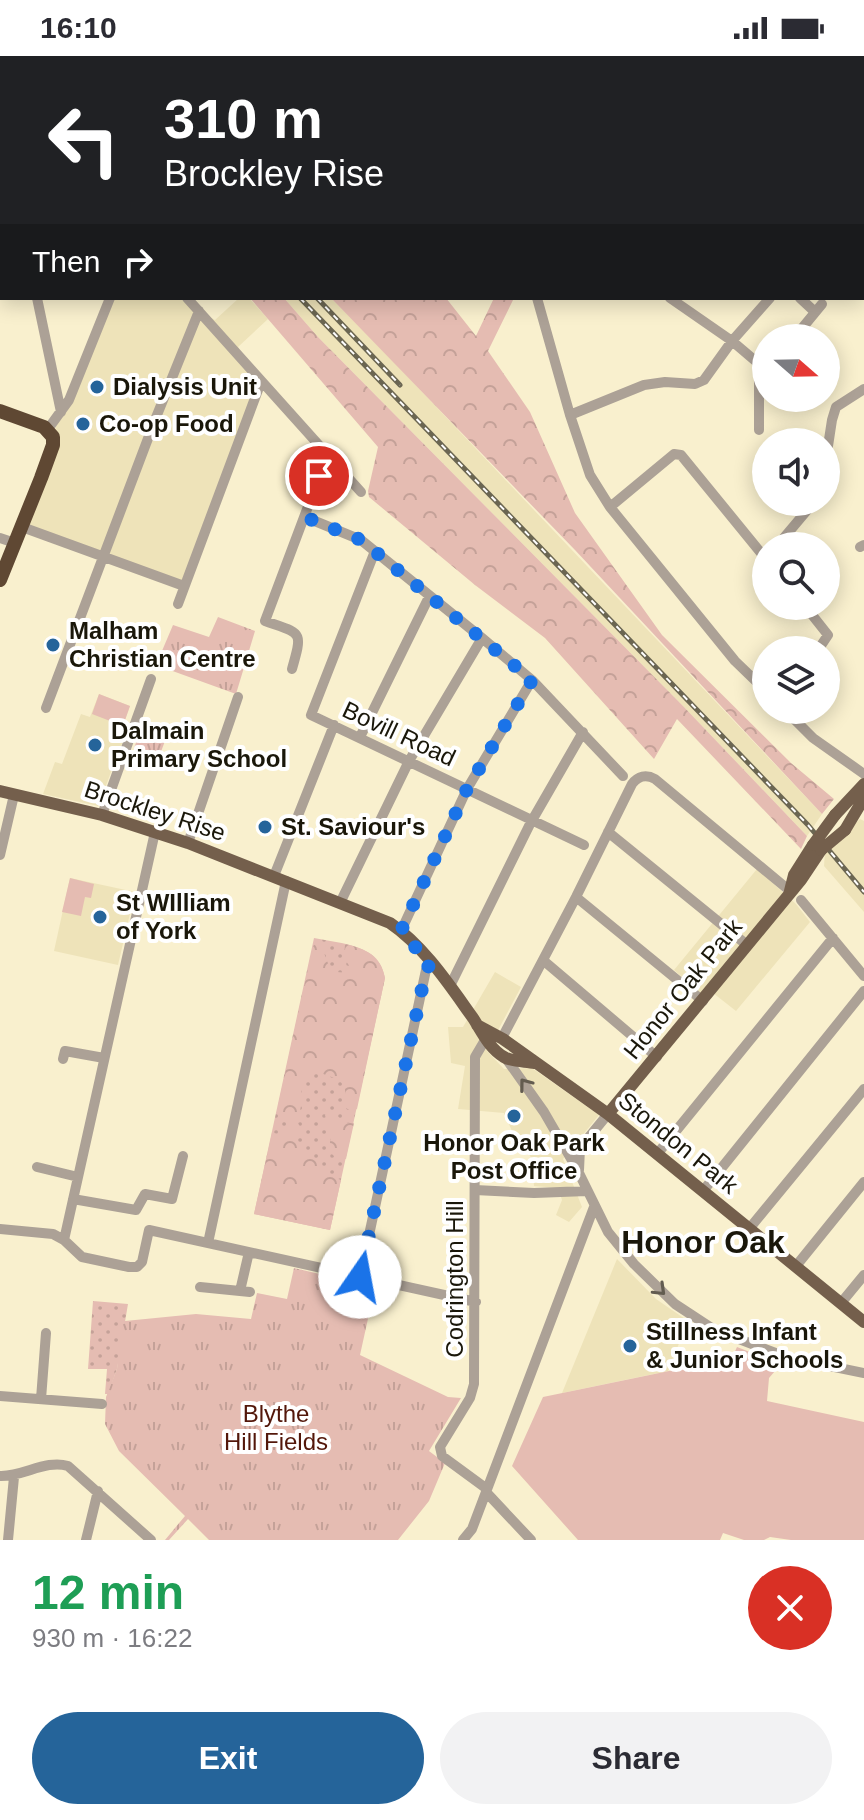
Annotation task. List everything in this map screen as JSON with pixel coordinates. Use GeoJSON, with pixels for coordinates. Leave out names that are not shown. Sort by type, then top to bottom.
{"type":"FeatureCollection","features":[{"type":"Feature","properties":{"kind":"highway"},"geometry":{"type":"LineString","coordinates":[[0,411],[50,433],[53,445],[22,527],[7,541],[0,580]]}},
{"type":"Feature","properties":{"kind":"main road","name":"Honor Oak Park"},"geometry":{"type":"LineString","coordinates":[[608,1114],[801,880],[835,815],[864,784]]}},
{"type":"Feature","properties":{"kind":"main road","name":"Brockley Rise"},"geometry":{"type":"LineString","coordinates":[[0,791],[102,815],[188,843],[390,923],[401,931],[450,986],[477,1025]]}},
{"type":"Feature","properties":{"kind":"main road","name":"Honor Oak Park"},"geometry":{"type":"LineString","coordinates":[[817,848],[845,830],[864,798]]}},
{"type":"Feature","properties":{"kind":"main road","name":"Stondon Park"},"geometry":{"type":"LineString","coordinates":[[477,1025],[608,1114],[864,1322]]}},
{"type":"Feature","properties":{"kind":"main road"},"geometry":{"type":"LineString","coordinates":[[477,1025],[485,1040],[510,1050]]}},
{"type":"Feature","properties":{"kind":"street"},"geometry":{"type":"LineString","coordinates":[[37,300],[61,412]]}},
{"type":"Feature","properties":{"kind":"street"},"geometry":{"type":"LineString","coordinates":[[50,433],[69,400],[109,300]]}},
{"type":"Feature","properties":{"kind":"street"},"geometry":{"type":"LineString","coordinates":[[189,300],[361,492]]}},
{"type":"Feature","properties":{"kind":"street"},"geometry":{"type":"LineString","coordinates":[[538,300],[586,467],[610,507],[735,661],[752,677]]}},
{"type":"Feature","properties":{"kind":"street"},"geometry":{"type":"LineString","coordinates":[[673,300],[759,364],[759,428]]}},
{"type":"Feature","properties":{"kind":"street"},"geometry":{"type":"LineString","coordinates":[[570,415],[644,385],[699,383],[768,300]]}},
{"type":"Feature","properties":{"kind":"street"},"geometry":{"type":"LineString","coordinates":[[804,300],[818,307],[805,324]]}},
{"type":"Feature","properties":{"kind":"street"},"geometry":{"type":"LineString","coordinates":[[46,708],[199,311]]}},
{"type":"Feature","properties":{"kind":"street"},"geometry":{"type":"LineString","coordinates":[[178,604],[261,382]]}},
{"type":"Feature","properties":{"kind":"street"},"geometry":{"type":"LineString","coordinates":[[832,428],[836,407],[864,389]]}},
{"type":"Feature","properties":{"kind":"street"},"geometry":{"type":"LineString","coordinates":[[610,507],[674,454],[681,455],[752,541]]}},
{"type":"Feature","properties":{"kind":"street"},"geometry":{"type":"LineString","coordinates":[[292,669],[300,642],[298,635],[265,621],[327,456]]}},
{"type":"Feature","properties":{"kind":"street"},"geometry":{"type":"LineString","coordinates":[[789,532],[802,516]]}},
{"type":"Feature","properties":{"kind":"street"},"geometry":{"type":"LineString","coordinates":[[305,517],[348,534],[375,551],[482,638],[532,680],[623,776]]}},
{"type":"Feature","properties":{"kind":"street"},"geometry":{"type":"LineString","coordinates":[[22,527],[184,586]]}},
{"type":"Feature","properties":{"kind":"street","name":"Bovill Road"},"geometry":{"type":"LineString","coordinates":[[375,551],[311,715],[584,845]]}},
{"type":"Feature","properties":{"kind":"street"},"geometry":{"type":"LineString","coordinates":[[360,737],[429,597]]}},
{"type":"Feature","properties":{"kind":"street"},"geometry":{"type":"LineString","coordinates":[[816,620],[827,636]]}},
{"type":"Feature","properties":{"kind":"street"},"geometry":{"type":"LineString","coordinates":[[340,903],[409,761],[482,638]]}},
{"type":"Feature","properties":{"kind":"street"},"geometry":{"type":"LineString","coordinates":[[102,815],[151,679]]}},
{"type":"Feature","properties":{"kind":"street"},"geometry":{"type":"LineString","coordinates":[[401,931],[467,789],[532,680]]}},
{"type":"Feature","properties":{"kind":"street"},"geometry":{"type":"LineString","coordinates":[[188,843],[238,697]]}},
{"type":"Feature","properties":{"kind":"street"},"geometry":{"type":"LineString","coordinates":[[799,724],[813,738],[864,774]]}},
{"type":"Feature","properties":{"kind":"street"},"geometry":{"type":"LineString","coordinates":[[208,1243],[280,878],[334,725]]}},
{"type":"Feature","properties":{"kind":"street"},"geometry":{"type":"LineString","coordinates":[[450,986],[532,820],[583,732]]}},
{"type":"Feature","properties":{"kind":"street"},"geometry":{"type":"LineString","coordinates":[[790,891],[655,779],[643,776],[632,784],[544,961],[510,1050],[608,1232],[634,1264],[675,1304],[713,1329],[786,1357],[864,1373]]}},
{"type":"Feature","properties":{"kind":"street"},"geometry":{"type":"LineString","coordinates":[[0,855],[14,795]]}},
{"type":"Feature","properties":{"kind":"street"},"geometry":{"type":"LineString","coordinates":[[64,1240],[155,832]]}},
{"type":"Feature","properties":{"kind":"street"},"geometry":{"type":"LineString","coordinates":[[608,832],[747,945]]}},
{"type":"Feature","properties":{"kind":"street"},"geometry":{"type":"LineString","coordinates":[[576,897],[703,1001]]}},
{"type":"Feature","properties":{"kind":"street"},"geometry":{"type":"LineString","coordinates":[[801,900],[864,976]]}},
{"type":"Feature","properties":{"kind":"street"},"geometry":{"type":"LineString","coordinates":[[658,1153],[833,938]]}},
{"type":"Feature","properties":{"kind":"street"},"geometry":{"type":"LineString","coordinates":[[544,961],[657,1057]]}},
{"type":"Feature","properties":{"kind":"street"},"geometry":{"type":"LineString","coordinates":[[360,1277],[426,970],[430,964]]}},
{"type":"Feature","properties":{"kind":"street"},"geometry":{"type":"LineString","coordinates":[[703,1191],[864,991]]}},
{"type":"Feature","properties":{"kind":"street","name":"Codrington Hill"},"geometry":{"type":"LineString","coordinates":[[485,1040],[475,1057],[476,1302],[473,1391],[440,1447],[442,1456],[486,1491]]}},
{"type":"Feature","properties":{"kind":"street"},"geometry":{"type":"LineString","coordinates":[[63,1059],[65,1051],[104,1058]]}},
{"type":"Feature","properties":{"kind":"street"},"geometry":{"type":"LineString","coordinates":[[749,1229],[864,1089]]}},
{"type":"Feature","properties":{"kind":"street"},"geometry":{"type":"LineString","coordinates":[[579,1176],[577,1159],[580,1148],[608,1114]]}},
{"type":"Feature","properties":{"kind":"street"},"geometry":{"type":"LineString","coordinates":[[563,1144],[573,1149],[580,1148]]}},
{"type":"Feature","properties":{"kind":"street"},"geometry":{"type":"LineString","coordinates":[[73,1199],[136,1210],[145,1194],[172,1199],[183,1156]]}},
{"type":"Feature","properties":{"kind":"street"},"geometry":{"type":"LineString","coordinates":[[37,1167],[78,1177]]}},
{"type":"Feature","properties":{"kind":"street"},"geometry":{"type":"LineString","coordinates":[[796,1266],[864,1182]]}},
{"type":"Feature","properties":{"kind":"street"},"geometry":{"type":"LineString","coordinates":[[475,1190],[534,1193],[587,1191]]}},
{"type":"Feature","properties":{"kind":"street"},"geometry":{"type":"LineString","coordinates":[[463,1540],[472,1529],[594,1207]]}},
{"type":"Feature","properties":{"kind":"street"},"geometry":{"type":"LineString","coordinates":[[586,1232],[600,1227],[608,1232]]}},
{"type":"Feature","properties":{"kind":"street"},"geometry":{"type":"LineString","coordinates":[[0,1229],[40,1232],[64,1240],[82,1257],[90,1260],[137,1267],[142,1262],[149,1230],[476,1302]]}},
{"type":"Feature","properties":{"kind":"street"},"geometry":{"type":"LineString","coordinates":[[200,1287],[245,1291],[249,1252]]}},
{"type":"Feature","properties":{"kind":"street"},"geometry":{"type":"LineString","coordinates":[[841,1303],[864,1275]]}},
{"type":"Feature","properties":{"kind":"street"},"geometry":{"type":"LineString","coordinates":[[41,1399],[46,1333]]}},
{"type":"Feature","properties":{"kind":"street"},"geometry":{"type":"LineString","coordinates":[[0,1396],[102,1404]]}},
{"type":"Feature","properties":{"kind":"street"},"geometry":{"type":"LineString","coordinates":[[0,1476],[14,1477],[56,1462],[68,1466],[151,1540]]}},
{"type":"Feature","properties":{"kind":"street"},"geometry":{"type":"LineString","coordinates":[[8,1540],[14,1477]]}},
{"type":"Feature","properties":{"kind":"street"},"geometry":{"type":"LineString","coordinates":[[86,1540],[98,1491]]}},
{"type":"Feature","properties":{"kind":"street"},"geometry":{"type":"LineString","coordinates":[[486,1491],[531,1540]]}},
{"type":"Feature","properties":{"kind":"shaded area"},"geometry":{"type":"Polygon","coordinates":[[[109,300],[189,300],[199,311],[215,320],[237,300],[251,300],[268,319],[238,347],[261,382],[184,586],[22,524],[61,412],[109,300]]]}},
{"type":"Feature","properties":{"kind":"shaded area"},"geometry":{"type":"Polygon","coordinates":[[[286,300],[333,300],[390,358],[822,814],[807,836],[684,707],[318,337],[286,300]]]}},
{"type":"Feature","properties":{"kind":"shaded area","name":"Dalmain Primary School"},"geometry":{"type":"Polygon","coordinates":[[[99,694],[130,706],[123,725],[128,728],[98,806],[43,794],[55,762],[62,764],[81,714],[90,717],[99,694]]]}},
{"type":"Feature","properties":{"kind":"shaded area"},"geometry":{"type":"Polygon","coordinates":[[[860,819],[864,821],[864,912],[824,866],[825,852],[860,819]]]}},
{"type":"Feature","properties":{"kind":"shaded area"},"geometry":{"type":"Polygon","coordinates":[[[757,869],[796,904],[810,922],[736,1011],[708,989],[702,995],[674,970],[757,869]]]}},
{"type":"Feature","properties":{"kind":"shaded area"},"geometry":{"type":"Polygon","coordinates":[[[70,878],[135,892],[118,965],[54,951],[70,878]]]}},
{"type":"Feature","properties":{"kind":"shaded area"},"geometry":{"type":"Polygon","coordinates":[[[495,972],[521,987],[487,1051],[504,1069],[532,1068],[599,1115],[563,1159],[582,1207],[569,1222],[556,1215],[562,1200],[558,1188],[534,1186],[532,1159],[518,1137],[515,1138],[504,1113],[458,1109],[465,1066],[451,1063],[448,1027],[463,1027],[495,972]]]}},
{"type":"Feature","properties":{"kind":"shaded area","name":"Stillness Infant & Junior Schools"},"geometry":{"type":"Polygon","coordinates":[[[617,1259],[656,1299],[688,1321],[668,1371],[562,1393],[617,1259]]]}},
{"type":"Feature","properties":{"kind":"green space"},"geometry":{"type":"Polygon","coordinates":[[[252,300],[286,300],[318,337],[684,707],[807,836],[801,849],[677,719],[654,759],[545,638],[475,585],[369,497],[378,447],[252,300]]]}},
{"type":"Feature","properties":{"kind":"green space"},"geometry":{"type":"Polygon","coordinates":[[[333,300],[448,300],[476,336],[493,300],[513,300],[488,351],[530,412],[575,513],[662,635],[791,763],[834,799],[822,814],[575,550],[333,300]]]}},
{"type":"Feature","properties":{"kind":"green space"},"geometry":{"type":"Polygon","coordinates":[[[218,617],[255,631],[236,694],[156,665],[173,625],[209,637],[218,617]]]}},
{"type":"Feature","properties":{"kind":"green space"},"geometry":{"type":"Polygon","coordinates":[[[99,694],[130,706],[123,726],[92,714],[99,694]]]}},
{"type":"Feature","properties":{"kind":"green space"},"geometry":{"type":"Polygon","coordinates":[[[143,724],[168,733],[159,757],[134,748],[143,724]]]}},
{"type":"Feature","properties":{"kind":"green space"},"geometry":{"type":"Polygon","coordinates":[[[70,878],[94,884],[91,898],[85,897],[81,916],[62,912],[70,878]]]}},
{"type":"Feature","properties":{"kind":"green space"},"geometry":{"type":"Polygon","coordinates":[[[314,938],[347,944],[367,952],[375,958],[385,978],[330,1230],[254,1214],[314,938]]]}},
{"type":"Feature","properties":{"kind":"green space"},"geometry":{"type":"Polygon","coordinates":[[[345,944],[360,948],[376,958],[385,978],[357,1109],[351,1111],[346,1108],[345,1089],[340,1080],[315,1071],[307,1072],[299,1083],[303,1097],[299,1115],[294,1120],[288,1119],[278,1106],[313,946],[321,945],[329,966],[336,972],[351,973],[352,970],[344,958],[345,944]]]}},
{"type":"Feature","properties":{"kind":"green space"},"geometry":{"type":"Polygon","coordinates":[[[330,1110],[344,1122],[354,1123],[346,1159],[336,1158],[329,1151],[331,1135],[325,1115],[330,1110]]]}},
{"type":"Feature","properties":{"kind":"green space"},"geometry":{"type":"Polygon","coordinates":[[[297,1122],[301,1128],[296,1142],[298,1150],[311,1156],[331,1176],[341,1180],[330,1230],[254,1214],[272,1133],[286,1135],[297,1122]]]}},
{"type":"Feature","properties":{"kind":"green space","name":"Blythe Hill Fields"},"geometry":{"type":"Polygon","coordinates":[[[294,1268],[375,1287],[360,1355],[448,1397],[461,1398],[429,1451],[445,1463],[429,1501],[398,1540],[209,1540],[188,1519],[169,1540],[165,1540],[185,1516],[119,1451],[105,1424],[106,1397],[117,1369],[121,1326],[125,1321],[196,1314],[251,1319],[257,1293],[287,1299],[294,1268]]]}},
{"type":"Feature","properties":{"kind":"green space"},"geometry":{"type":"Polygon","coordinates":[[[93,1301],[128,1304],[117,1369],[108,1394],[105,1394],[107,1369],[88,1369],[93,1301]]]}},
{"type":"Feature","properties":{"kind":"green space"},"geometry":{"type":"Polygon","coordinates":[[[737,1347],[781,1364],[769,1378],[767,1401],[864,1422],[864,1540],[770,1537],[744,1540],[723,1533],[720,1540],[578,1540],[512,1466],[543,1397],[732,1358],[737,1347]]]}},
{"type":"Feature","properties":{"kind":"railway"},"geometry":{"type":"LineString","coordinates":[[302,300],[808,825],[864,892]]}},
{"type":"Feature","properties":{"kind":"railway"},"geometry":{"type":"LineString","coordinates":[[319,300],[400,385]]}},
{"type":"Feature","properties":{"kind":"place","name":"Dialysis Unit"},"geometry":{"type":"Point","coordinates":[97,387]}},
{"type":"Feature","properties":{"kind":"place","name":"Co-op Food"},"geometry":{"type":"Point","coordinates":[83,424]}},
{"type":"Feature","properties":{"kind":"place","name":"Malham Christian Centre"},"geometry":{"type":"Point","coordinates":[53,645]}},
{"type":"Feature","properties":{"kind":"place","name":"Dalmain Primary School"},"geometry":{"type":"Point","coordinates":[95,745]}},
{"type":"Feature","properties":{"kind":"place","name":"St. Saviour's"},"geometry":{"type":"Point","coordinates":[265,827]}},
{"type":"Feature","properties":{"kind":"place","name":"St WIlliam of York"},"geometry":{"type":"Point","coordinates":[100,917]}},
{"type":"Feature","properties":{"kind":"place","name":"Honor Oak Park Post Office"},"geometry":{"type":"Point","coordinates":[514,1116]}},
{"type":"Feature","properties":{"kind":"place","name":"Stillness Infant & Junior Schools"},"geometry":{"type":"Point","coordinates":[630,1346]}},
{"type":"Feature","properties":{"kind":"district","name":"Honor Oak"},"geometry":{"type":"Point","coordinates":[703,1242]}},
{"type":"Feature","properties":{"kind":"route"},"geometry":{"type":"LineString","coordinates":[[319,476],[305,517],[361,540],[532,680],[467,789],[401,931],[430,964],[426,970],[360,1277]]}}]}
